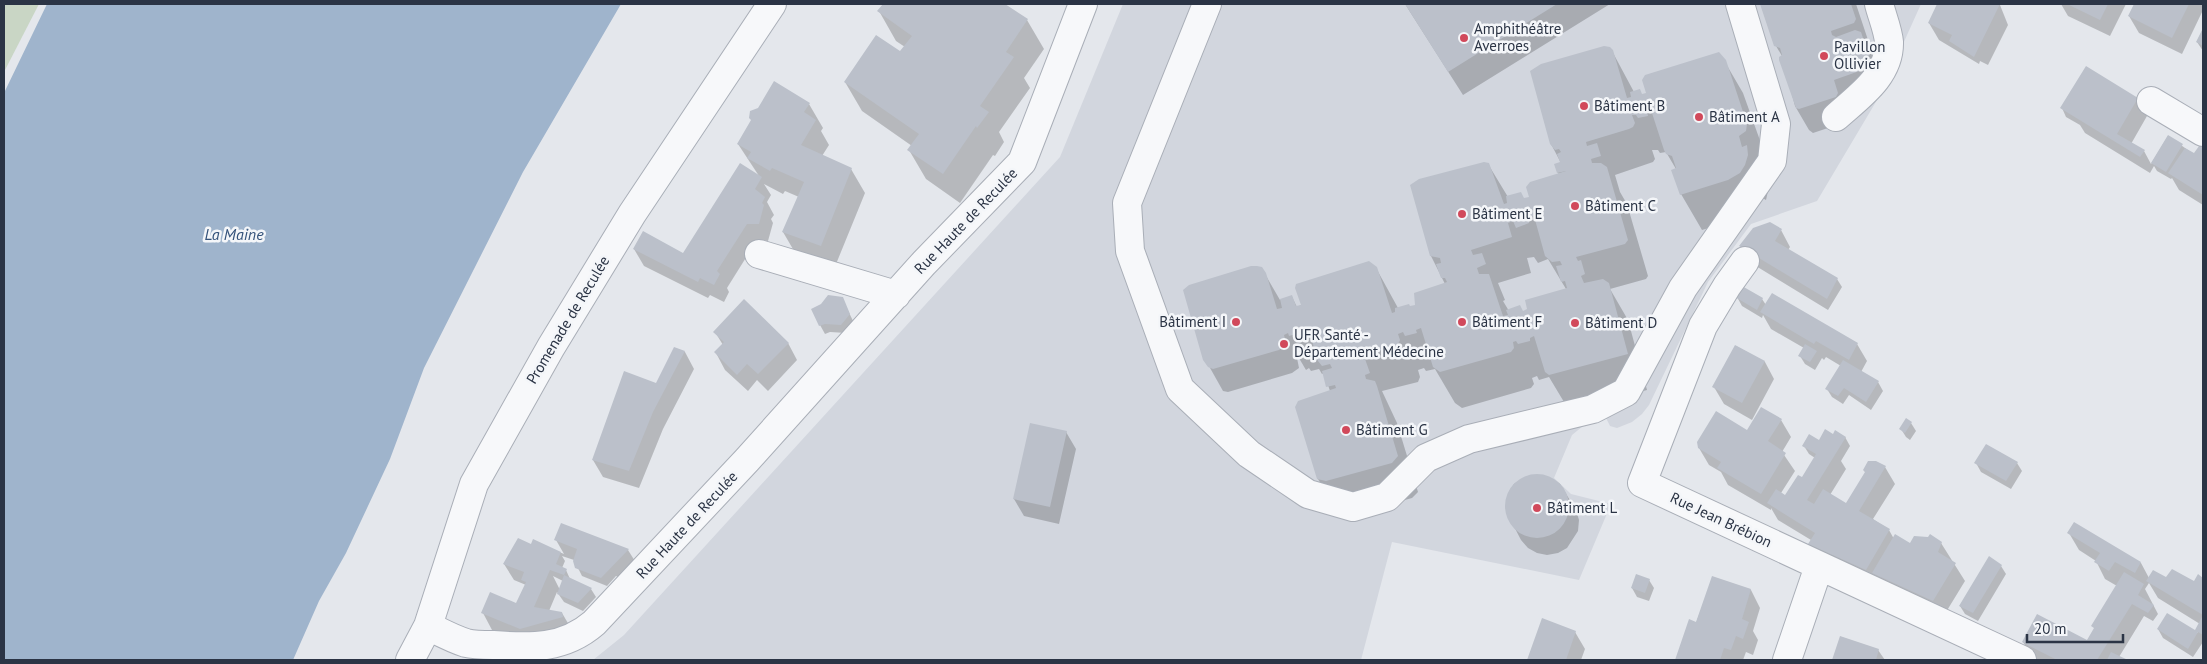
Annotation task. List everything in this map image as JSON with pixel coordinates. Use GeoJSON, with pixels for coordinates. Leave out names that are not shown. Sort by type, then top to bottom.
{"type":"FeatureCollection","features":[{"type":"Feature","properties":{"kind":"street","name":"Promenade de Reculée"},"geometry":{"type":"LineString","coordinates":[[410,660],[428,626],[474,484],[550,347],[626,222],[772,4]]}},
{"type":"Feature","properties":{"kind":"street","name":"Rue Haute de Reculée"},"geometry":{"type":"LineString","coordinates":[[428,626],[467,643],[515,647],[547,645],[565,641],[580,635],[594,623],[748,460],[924,263],[1022,162],[1082,4]]}},
{"type":"Feature","properties":{"kind":"street"},"geometry":{"type":"LineString","coordinates":[[1208,4],[1127,202],[1130,251],[1180,389],[1249,454],[1308,494],[1352,507],[1387,497],[1426,458],[1469,439],[1593,409],[1626,392],[1683,288],[1772,161],[1776,124],[1740,4]]}},
{"type":"Feature","properties":{"kind":"street"},"geometry":{"type":"LineString","coordinates":[[1836,117],[1873,84],[1885,60],[1889,41],[1879,4]]}},
{"type":"Feature","properties":{"kind":"street"},"geometry":{"type":"LineString","coordinates":[[2151,101],[2203,132]]}},
{"type":"Feature","properties":{"kind":"street"},"geometry":{"type":"LineString","coordinates":[[759,254],[896,295]]}},
{"type":"Feature","properties":{"kind":"street","name":"Rue Jean Brébion"},"geometry":{"type":"LineString","coordinates":[[1745,261],[1727,286],[1703,326],[1642,483],[2022,660]]}},
{"type":"Feature","properties":{"kind":"street"},"geometry":{"type":"LineString","coordinates":[[1787,660],[1819,566]]}},
{"type":"Feature","properties":{"kind":"shaded area","name":"UFR Santé - Département Médecine"},"geometry":{"type":"Polygon","coordinates":[[[1123,4],[1921,4],[1880,95],[1817,201],[1751,224],[1708,282],[1649,405],[1642,414],[1632,422],[1617,428],[1610,426],[1606,418],[1583,426],[1572,435],[1554,478],[1571,494],[1611,504],[1579,580],[1392,542],[1361,660],[593,660],[624,635],[1060,157],[1123,4]]]}},
{"type":"Feature","properties":{"kind":"green space"},"geometry":{"type":"Polygon","coordinates":[[[4,4],[39,4],[4,72],[4,4]]]}},
{"type":"Feature","properties":{"kind":"water","name":"La Maine"},"geometry":{"type":"Polygon","coordinates":[[[47,4],[621,4],[523,172],[424,368],[390,459],[346,553],[319,601],[293,660],[4,660],[4,93],[47,4]]]}},
{"type":"Feature","properties":{"kind":"building"},"geometry":{"type":"Polygon","coordinates":[[[883,4],[1005,4],[1028,19],[1006,52],[1014,57],[980,106],[989,112],[977,128],[976,126],[943,174],[907,150],[919,134],[844,82],[876,35],[900,51],[912,36],[877,11],[883,4]]]}},
{"type":"Feature","properties":{"kind":"building","name":"Amphithéâtre Averroes"},"geometry":{"type":"Polygon","coordinates":[[[1405,4],[1557,4],[1448,72],[1405,4]]]}},
{"type":"Feature","properties":{"kind":"building","name":"Pavillon Ollivier"},"geometry":{"type":"Polygon","coordinates":[[[1760,4],[1851,4],[1856,19],[1854,23],[1831,31],[1832,35],[1836,37],[1855,30],[1861,32],[1871,62],[1868,68],[1834,80],[1838,93],[1836,97],[1799,109],[1796,108],[1779,60],[1779,57],[1782,55],[1780,48],[1774,46],[1760,4]]]}},
{"type":"Feature","properties":{"kind":"building"},"geometry":{"type":"Polygon","coordinates":[[[1937,4],[2000,4],[1974,57],[1949,41],[1952,35],[1928,23],[1937,4]]]}},
{"type":"Feature","properties":{"kind":"building"},"geometry":{"type":"Polygon","coordinates":[[[2067,4],[2108,4],[2100,20],[2067,4]]]}},
{"type":"Feature","properties":{"kind":"building"},"geometry":{"type":"Polygon","coordinates":[[[2134,4],[2189,4],[2172,38],[2128,16],[2134,4]]]}},
{"type":"Feature","properties":{"kind":"building"},"geometry":{"type":"Polygon","coordinates":[[[2203,28],[2203,46],[2196,42],[2203,28]]]}},
{"type":"Feature","properties":{"kind":"building"},"geometry":{"type":"Polygon","coordinates":[[[1604,46],[1610,47],[1613,50],[1627,98],[1631,97],[1630,92],[1640,89],[1642,94],[1646,93],[1642,80],[1645,75],[1719,52],[1726,60],[1747,124],[1746,131],[1739,136],[1742,147],[1747,145],[1748,155],[1745,165],[1740,173],[1728,180],[1680,195],[1671,170],[1676,168],[1672,156],[1666,154],[1664,150],[1651,110],[1647,111],[1648,116],[1638,118],[1636,115],[1632,115],[1635,123],[1629,129],[1586,142],[1587,146],[1597,143],[1601,156],[1591,159],[1592,163],[1601,163],[1607,167],[1628,240],[1625,244],[1576,257],[1578,261],[1581,260],[1585,274],[1581,276],[1584,283],[1603,279],[1609,283],[1628,354],[1549,375],[1545,372],[1534,336],[1530,338],[1530,341],[1518,344],[1516,341],[1513,342],[1514,348],[1511,352],[1440,372],[1433,367],[1421,328],[1416,330],[1417,333],[1405,336],[1403,332],[1398,334],[1400,340],[1397,346],[1360,356],[1361,360],[1365,359],[1370,373],[1365,375],[1366,379],[1375,381],[1377,386],[1398,456],[1392,463],[1326,481],[1317,479],[1295,407],[1298,401],[1336,388],[1335,385],[1326,387],[1322,371],[1332,368],[1330,364],[1322,366],[1318,361],[1308,327],[1310,336],[1300,339],[1299,333],[1289,336],[1288,333],[1284,335],[1286,343],[1279,350],[1213,369],[1208,367],[1203,360],[1183,290],[1189,285],[1251,266],[1262,267],[1266,273],[1277,309],[1282,308],[1280,299],[1292,295],[1296,306],[1301,305],[1295,288],[1296,284],[1369,261],[1377,267],[1392,313],[1395,312],[1395,308],[1409,304],[1410,306],[1415,305],[1414,293],[1447,282],[1445,278],[1441,278],[1436,264],[1441,263],[1440,258],[1430,256],[1410,185],[1419,179],[1484,162],[1489,163],[1504,204],[1507,203],[1506,196],[1521,192],[1524,198],[1529,197],[1526,187],[1530,182],[1566,171],[1557,173],[1554,164],[1560,162],[1557,154],[1561,152],[1559,149],[1555,150],[1550,144],[1530,71],[1541,64],[1604,46]],[[1534,216],[1529,218],[1529,223],[1516,228],[1513,221],[1508,223],[1512,237],[1471,250],[1473,255],[1482,253],[1486,264],[1477,268],[1479,274],[1489,274],[1503,316],[1508,315],[1506,310],[1520,305],[1523,311],[1527,309],[1525,300],[1567,288],[1565,281],[1561,282],[1556,266],[1562,265],[1560,261],[1552,262],[1545,256],[1534,216]]]}},
{"type":"Feature","properties":{"kind":"building"},"geometry":{"type":"Polygon","coordinates":[[[2086,66],[2138,98],[2117,134],[2145,150],[2140,157],[2060,108],[2086,66]]]}},
{"type":"Feature","properties":{"kind":"building"},"geometry":{"type":"Polygon","coordinates":[[[774,81],[810,103],[804,112],[816,120],[801,145],[852,168],[821,246],[782,232],[804,182],[772,168],[770,171],[747,158],[751,152],[737,144],[751,120],[749,118],[750,111],[758,108],[774,81]]]}},
{"type":"Feature","properties":{"kind":"building"},"geometry":{"type":"Polygon","coordinates":[[[2168,135],[2183,144],[2166,172],[2151,163],[2168,135]]]}},
{"type":"Feature","properties":{"kind":"building"},"geometry":{"type":"Polygon","coordinates":[[[2202,142],[2203,195],[2168,173],[2185,148],[2194,153],[2202,142]]]}},
{"type":"Feature","properties":{"kind":"building"},"geometry":{"type":"Polygon","coordinates":[[[740,163],[762,177],[755,189],[765,197],[762,203],[764,205],[759,224],[747,224],[717,271],[720,274],[714,285],[700,278],[698,282],[633,249],[643,231],[683,253],[740,163]]]}},
{"type":"Feature","properties":{"kind":"building"},"geometry":{"type":"Polygon","coordinates":[[[1770,222],[1782,229],[1775,241],[1838,278],[1827,299],[1739,246],[1753,228],[1770,222]]]}},
{"type":"Feature","properties":{"kind":"building"},"geometry":{"type":"Polygon","coordinates":[[[1742,286],[1763,298],[1757,310],[1735,297],[1742,286]]]}},
{"type":"Feature","properties":{"kind":"building"},"geometry":{"type":"Polygon","coordinates":[[[1772,293],[1858,343],[1849,360],[1816,341],[1814,344],[1760,312],[1772,293]]]}},
{"type":"Feature","properties":{"kind":"building"},"geometry":{"type":"Polygon","coordinates":[[[828,295],[843,297],[850,314],[841,325],[825,324],[819,326],[811,309],[821,304],[828,295]]]}},
{"type":"Feature","properties":{"kind":"building"},"geometry":{"type":"Polygon","coordinates":[[[744,299],[789,343],[758,374],[747,364],[737,375],[714,352],[724,342],[713,332],[744,299]]]}},
{"type":"Feature","properties":{"kind":"building"},"geometry":{"type":"Polygon","coordinates":[[[1805,344],[1817,351],[1810,362],[1798,356],[1805,344]]]}},
{"type":"Feature","properties":{"kind":"building"},"geometry":{"type":"Polygon","coordinates":[[[1735,345],[1765,361],[1742,403],[1712,387],[1735,345]]]}},
{"type":"Feature","properties":{"kind":"building"},"geometry":{"type":"Polygon","coordinates":[[[674,347],[685,351],[653,412],[629,471],[592,460],[624,371],[656,383],[674,347]]]}},
{"type":"Feature","properties":{"kind":"building"},"geometry":{"type":"Polygon","coordinates":[[[1843,360],[1879,381],[1866,402],[1844,388],[1838,396],[1825,389],[1843,360]]]}},
{"type":"Feature","properties":{"kind":"building"},"geometry":{"type":"Polygon","coordinates":[[[1761,407],[1782,419],[1768,441],[1786,453],[1761,494],[1717,468],[1721,462],[1698,448],[1697,442],[1716,411],[1747,430],[1761,407]]]}},
{"type":"Feature","properties":{"kind":"building"},"geometry":{"type":"Polygon","coordinates":[[[1906,418],[1912,422],[1905,433],[1899,429],[1906,418]]]}},
{"type":"Feature","properties":{"kind":"building"},"geometry":{"type":"Polygon","coordinates":[[[1030,423],[1067,431],[1050,507],[1013,499],[1030,423]]]}},
{"type":"Feature","properties":{"kind":"building"},"geometry":{"type":"Polygon","coordinates":[[[1825,429],[1833,434],[1835,430],[1846,437],[1807,500],[1814,504],[1823,489],[1846,503],[1865,472],[1863,470],[1868,461],[1876,461],[1886,466],[1859,511],[1890,529],[1866,570],[1808,544],[1815,533],[1767,503],[1776,489],[1785,495],[1798,475],[1802,477],[1816,454],[1802,446],[1809,434],[1819,440],[1825,429]]]}},
{"type":"Feature","properties":{"kind":"building"},"geometry":{"type":"Polygon","coordinates":[[[1986,444],[2018,462],[2006,481],[1974,463],[1986,444]]]}},
{"type":"Feature","properties":{"kind":"building","name":"Bâtiment L"},"geometry":{"type":"Polygon","coordinates":[[[1531,474],[1543,474],[1560,483],[1567,494],[1569,506],[1567,518],[1560,529],[1543,538],[1531,538],[1519,533],[1510,524],[1505,512],[1505,500],[1510,488],[1519,479],[1531,474]]]}},
{"type":"Feature","properties":{"kind":"building"},"geometry":{"type":"Polygon","coordinates":[[[2074,522],[2141,562],[2135,573],[2115,562],[2109,571],[2094,562],[2100,553],[2067,533],[2074,522]]]}},
{"type":"Feature","properties":{"kind":"building"},"geometry":{"type":"Polygon","coordinates":[[[561,523],[629,549],[601,578],[575,568],[573,561],[577,549],[554,540],[561,523]]]}},
{"type":"Feature","properties":{"kind":"building"},"geometry":{"type":"Polygon","coordinates":[[[1895,534],[1910,543],[1914,536],[1928,537],[1930,534],[1942,542],[1938,552],[1956,563],[1933,601],[1872,573],[1895,534]]]}},
{"type":"Feature","properties":{"kind":"building"},"geometry":{"type":"Polygon","coordinates":[[[518,538],[531,544],[533,539],[561,552],[556,564],[567,569],[564,575],[550,570],[534,607],[562,612],[563,617],[520,629],[481,613],[490,592],[516,603],[526,582],[521,580],[524,572],[503,564],[518,538]]]}},
{"type":"Feature","properties":{"kind":"building"},"geometry":{"type":"Polygon","coordinates":[[[1989,556],[2002,565],[1973,613],[1959,606],[1989,556]]]}},
{"type":"Feature","properties":{"kind":"building"},"geometry":{"type":"Polygon","coordinates":[[[2172,569],[2194,581],[2198,574],[2203,578],[2203,615],[2146,581],[2153,570],[2166,577],[2172,569]]]}},
{"type":"Feature","properties":{"kind":"building"},"geometry":{"type":"Polygon","coordinates":[[[2124,572],[2144,584],[2138,595],[2154,605],[2148,613],[2132,604],[2097,660],[2057,660],[2022,642],[2037,614],[2087,640],[2094,628],[2091,626],[2124,572]]]}},
{"type":"Feature","properties":{"kind":"building"},"geometry":{"type":"Polygon","coordinates":[[[1636,574],[1650,579],[1645,593],[1631,588],[1636,574]]]}},
{"type":"Feature","properties":{"kind":"building"},"geometry":{"type":"Polygon","coordinates":[[[564,575],[592,588],[578,603],[557,594],[564,575]]]}},
{"type":"Feature","properties":{"kind":"building"},"geometry":{"type":"Polygon","coordinates":[[[1712,576],[1751,589],[1742,619],[1749,622],[1743,639],[1736,636],[1731,650],[1724,648],[1720,660],[1675,660],[1689,619],[1696,622],[1712,576]]]}},
{"type":"Feature","properties":{"kind":"building"},"geometry":{"type":"Polygon","coordinates":[[[2167,613],[2195,630],[2203,615],[2203,635],[2198,632],[2188,649],[2157,629],[2167,613]]]}},
{"type":"Feature","properties":{"kind":"building"},"geometry":{"type":"Polygon","coordinates":[[[1542,618],[1576,631],[1566,660],[1527,660],[1542,618]]]}},
{"type":"Feature","properties":{"kind":"building"},"geometry":{"type":"Polygon","coordinates":[[[1840,636],[1879,649],[1876,660],[1832,660],[1840,636]]]}},
{"type":"Feature","properties":{"kind":"building"},"geometry":{"type":"Polygon","coordinates":[[[2111,652],[2128,660],[2107,660],[2111,652]]]}},
{"type":"Feature","properties":{"kind":"place","name":"Amphithéâtre Averroes"},"geometry":{"type":"Point","coordinates":[1464,38]}},
{"type":"Feature","properties":{"kind":"place","name":"Pavillon Ollivier"},"geometry":{"type":"Point","coordinates":[1824,56]}},
{"type":"Feature","properties":{"kind":"place","name":"Bâtiment B"},"geometry":{"type":"Point","coordinates":[1584,106]}},
{"type":"Feature","properties":{"kind":"place","name":"Bâtiment A"},"geometry":{"type":"Point","coordinates":[1699,117]}},
{"type":"Feature","properties":{"kind":"place","name":"Bâtiment C"},"geometry":{"type":"Point","coordinates":[1575,206]}},
{"type":"Feature","properties":{"kind":"place","name":"Bâtiment E"},"geometry":{"type":"Point","coordinates":[1462,214]}},
{"type":"Feature","properties":{"kind":"place","name":"Bâtiment I"},"geometry":{"type":"Point","coordinates":[1236,322]}},
{"type":"Feature","properties":{"kind":"place","name":"Bâtiment F"},"geometry":{"type":"Point","coordinates":[1462,322]}},
{"type":"Feature","properties":{"kind":"place","name":"Bâtiment D"},"geometry":{"type":"Point","coordinates":[1575,323]}},
{"type":"Feature","properties":{"kind":"place","name":"UFR Santé - Département Médecine"},"geometry":{"type":"Point","coordinates":[1284,344]}},
{"type":"Feature","properties":{"kind":"place","name":"Bâtiment G"},"geometry":{"type":"Point","coordinates":[1346,430]}},
{"type":"Feature","properties":{"kind":"place","name":"Bâtiment L"},"geometry":{"type":"Point","coordinates":[1537,508]}}]}
